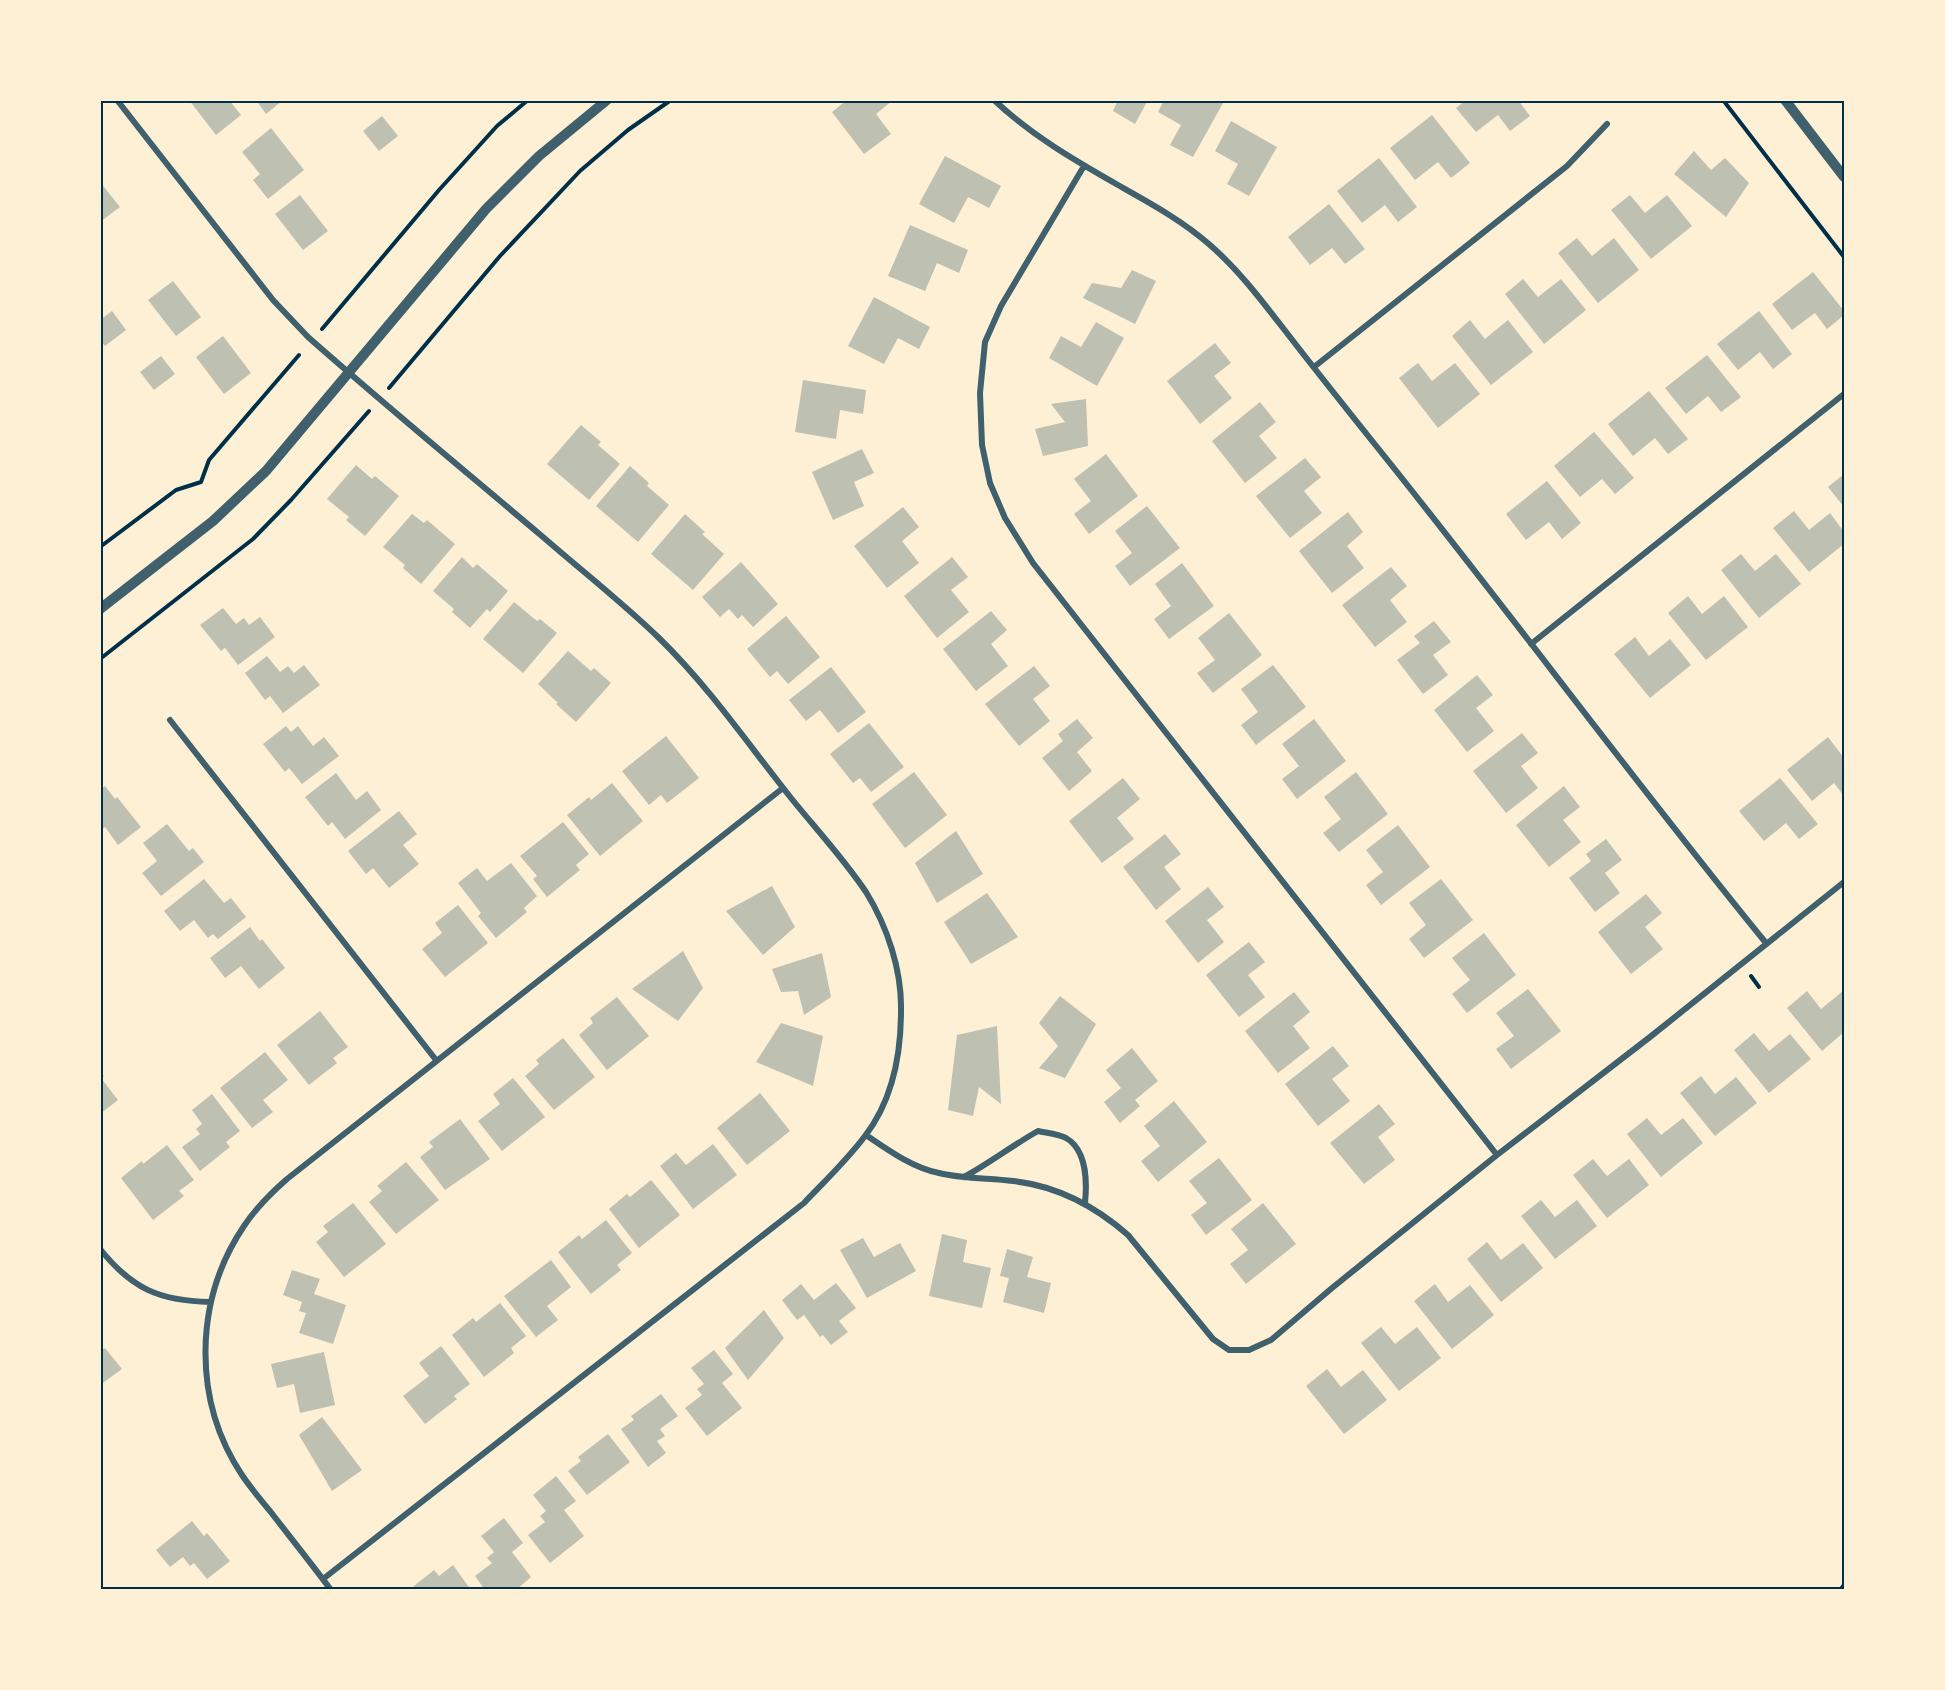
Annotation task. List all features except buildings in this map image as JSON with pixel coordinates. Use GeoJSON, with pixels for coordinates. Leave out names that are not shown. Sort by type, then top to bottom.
{"type":"FeatureCollection","features":[{"type":"Feature","properties":{"kind":"street"},"geometry":{"type":"LineString","coordinates":[[117,100],[273,300],[308,337],[659,638],[688,668],[866,893],[885,930],[895,961],[901,1002],[899,1051],[894,1075],[879,1114],[866,1135],[804,1203],[323,1579]]}},
{"type":"Feature","properties":{"kind":"street"},"geometry":{"type":"LineString","coordinates":[[100,609],[213,521],[266,471],[486,209],[539,156],[607,100]]}},
{"type":"Feature","properties":{"kind":"street"},"geometry":{"type":"LineString","coordinates":[[994,100],[1011,117],[1084,166],[1154,205],[1210,245],[1257,294],[1766,943]]}},
{"type":"Feature","properties":{"kind":"street"},"geometry":{"type":"LineString","coordinates":[[1785,100],[1845,177]]}},
{"type":"Feature","properties":{"kind":"street"},"geometry":{"type":"LineString","coordinates":[[1314,368],[1567,166],[1607,124]]}},
{"type":"Feature","properties":{"kind":"street"},"geometry":{"type":"LineString","coordinates":[[1084,166],[1001,306],[985,342],[980,393],[982,445],[990,483],[1005,518],[1033,563],[1497,1155]]}},
{"type":"Feature","properties":{"kind":"street"},"geometry":{"type":"LineString","coordinates":[[1531,644],[1845,394]]}},
{"type":"Feature","properties":{"kind":"street"},"geometry":{"type":"LineString","coordinates":[[170,720],[436,1060]]}},
{"type":"Feature","properties":{"kind":"street"},"geometry":{"type":"LineString","coordinates":[[331,1590],[241,1474],[222,1439],[210,1400],[205,1368],[205,1335],[210,1302],[220,1272],[244,1225],[287,1179],[783,788]]}},
{"type":"Feature","properties":{"kind":"street"},"geometry":{"type":"LineString","coordinates":[[866,1135],[888,1150],[938,1173],[1015,1181],[1054,1190],[1085,1203],[1128,1235],[1213,1339],[1229,1350],[1249,1350],[1279,1335],[1332,1288],[1497,1155],[1845,882]]}},
{"type":"Feature","properties":{"kind":"street"},"geometry":{"type":"LineString","coordinates":[[964,1177],[989,1164],[1038,1131],[1067,1138],[1081,1155],[1087,1182],[1085,1203]]}},
{"type":"Feature","properties":{"kind":"street"},"geometry":{"type":"LineString","coordinates":[[100,1249],[115,1268],[134,1283],[160,1296],[184,1301],[210,1302]]}},
{"type":"Feature","properties":{"kind":"path"},"geometry":{"type":"LineString","coordinates":[[321,330],[439,190],[497,126],[528,100]]}},
{"type":"Feature","properties":{"kind":"path"},"geometry":{"type":"LineString","coordinates":[[389,388],[500,256],[580,171],[628,130],[670,100]]}},
{"type":"Feature","properties":{"kind":"path"},"geometry":{"type":"LineString","coordinates":[[1723,100],[1845,256]]}},
{"type":"Feature","properties":{"kind":"path"},"geometry":{"type":"LineString","coordinates":[[100,547],[176,490],[201,482],[209,460],[299,355]]}},
{"type":"Feature","properties":{"kind":"path"},"geometry":{"type":"LineString","coordinates":[[100,659],[253,539],[291,500],[369,411]]}},
{"type":"Feature","properties":{"kind":"path"},"geometry":{"type":"LineString","coordinates":[[1751,976],[1759,987]]}},
{"type":"Feature","properties":{"kind":"path"},"geometry":{"type":"LineString","coordinates":[[1840,1590],[1845,1585]]}}]}
